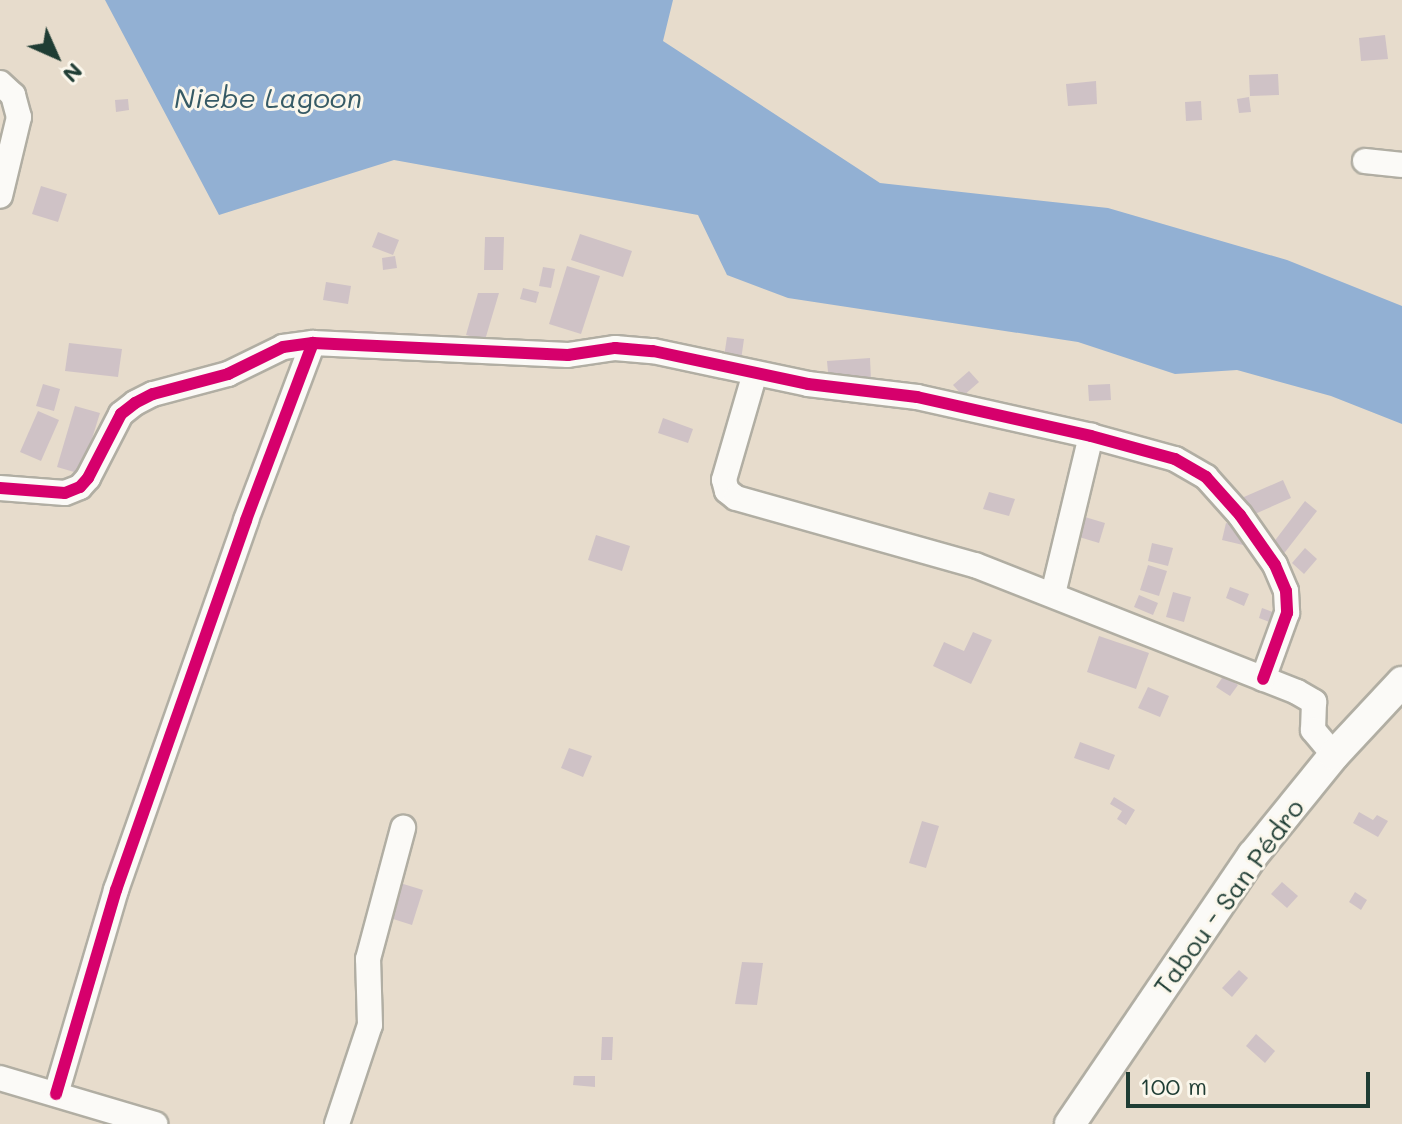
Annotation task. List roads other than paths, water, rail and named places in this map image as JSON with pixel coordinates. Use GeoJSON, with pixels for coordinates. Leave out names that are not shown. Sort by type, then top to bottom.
{"type":"FeatureCollection","features":[{"type":"Feature","properties":{"kind":"main road","name":"Tabou - San Pédro"},"geometry":{"type":"LineString","coordinates":[[1070,1124],[1253,855],[1334,755],[1402,682]]}},
{"type":"Feature","properties":{"kind":"street"},"geometry":{"type":"LineString","coordinates":[[0,83],[13,95],[19,117],[0,196]]}},
{"type":"Feature","properties":{"kind":"street"},"geometry":{"type":"LineString","coordinates":[[1365,161],[1402,165]]}},
{"type":"Feature","properties":{"kind":"street"},"geometry":{"type":"LineString","coordinates":[[56,1094],[116,890],[246,520],[313,343]]}},
{"type":"Feature","properties":{"kind":"street"},"geometry":{"type":"LineString","coordinates":[[0,488],[65,493],[80,487],[88,478],[121,414],[135,403],[153,394],[228,374],[283,347],[313,343],[568,355],[615,348],[653,351],[808,384],[917,397],[1091,436],[1175,459],[1206,477],[1240,515],[1275,565],[1286,591],[1287,613],[1263,679]]}},
{"type":"Feature","properties":{"kind":"street"},"geometry":{"type":"LineString","coordinates":[[755,373],[724,480],[727,491],[736,498],[975,565],[1263,679],[1314,702],[1313,730],[1334,755]]}},
{"type":"Feature","properties":{"kind":"street"},"geometry":{"type":"LineString","coordinates":[[1053,594],[1091,436]]}},
{"type":"Feature","properties":{"kind":"street"},"geometry":{"type":"LineString","coordinates":[[337,1124],[370,1025],[368,959],[403,828]]}},
{"type":"Feature","properties":{"kind":"street"},"geometry":{"type":"LineString","coordinates":[[0,1078],[155,1124]]}},
{"type":"Feature","properties":{"kind":"water","name":"Niebe Lagoon"},"geometry":{"type":"Polygon","coordinates":[[[105,0],[673,0],[663,41],[880,183],[1108,208],[1287,260],[1402,306],[1402,424],[1331,396],[1237,370],[1175,374],[1078,342],[788,298],[727,275],[698,215],[394,160],[219,215],[105,0]]]}}]}
